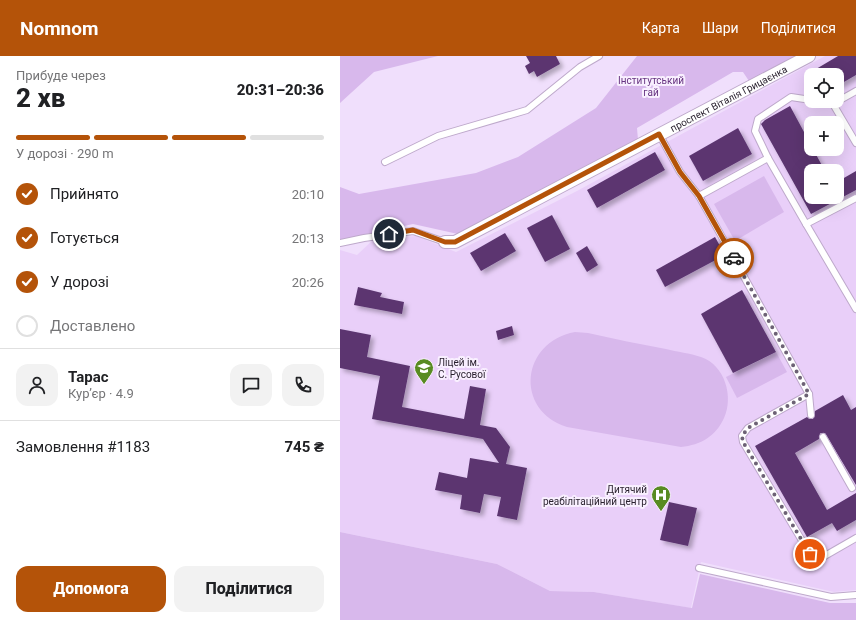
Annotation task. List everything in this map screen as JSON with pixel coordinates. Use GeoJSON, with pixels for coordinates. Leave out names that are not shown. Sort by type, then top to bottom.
{"type":"FeatureCollection","features":[{"type":"Feature","properties":{"kind":"street","name":"проспект Віталія Грицаєнка"},"geometry":{"type":"LineString","coordinates":[[445,242],[455,242],[809,56]]}},
{"type":"Feature","properties":{"kind":"lane"},"geometry":{"type":"LineString","coordinates":[[385,162],[438,136],[527,110],[580,67],[599,56]]}},
{"type":"Feature","properties":{"kind":"lane"},"geometry":{"type":"LineString","coordinates":[[844,98],[856,91]]}},
{"type":"Feature","properties":{"kind":"lane"},"geometry":{"type":"LineString","coordinates":[[804,99],[791,97],[758,120],[755,124],[755,131],[768,158],[856,309]]}},
{"type":"Feature","properties":{"kind":"lane"},"geometry":{"type":"LineString","coordinates":[[835,108],[856,143]]}},
{"type":"Feature","properties":{"kind":"lane"},"geometry":{"type":"LineString","coordinates":[[659,134],[680,172],[699,196],[809,394],[811,415]]}},
{"type":"Feature","properties":{"kind":"lane"},"geometry":{"type":"LineString","coordinates":[[699,196],[768,158]]}},
{"type":"Feature","properties":{"kind":"lane"},"geometry":{"type":"LineString","coordinates":[[806,224],[856,198]]}},
{"type":"Feature","properties":{"kind":"lane","name":"проспект Віталія Грицаєнка"},"geometry":{"type":"LineString","coordinates":[[340,243],[413,230],[445,242]]}},
{"type":"Feature","properties":{"kind":"lane"},"geometry":{"type":"LineString","coordinates":[[809,394],[748,428],[742,436],[743,442],[810,554],[818,559],[856,538]]}},
{"type":"Feature","properties":{"kind":"lane"},"geometry":{"type":"LineString","coordinates":[[823,437],[852,488]]}},
{"type":"Feature","properties":{"kind":"lane"},"geometry":{"type":"LineString","coordinates":[[699,568],[831,597],[856,595]]}},
{"type":"Feature","properties":{"kind":"shaded area"},"geometry":{"type":"Polygon","coordinates":[[[825,56],[856,56],[856,590],[834,592],[701,562],[691,608],[594,592],[550,591],[497,564],[340,532],[340,250],[357,255],[374,239],[416,236],[456,252],[577,191],[825,56]]]}},
{"type":"Feature","properties":{"kind":"green space"},"geometry":{"type":"Polygon","coordinates":[[[340,56],[438,56],[374,72],[340,103],[340,56]]]}},
{"type":"Feature","properties":{"kind":"green space","name":"Інститутський гай"},"geometry":{"type":"Polygon","coordinates":[[[637,56],[799,56],[749,81],[743,72],[733,72],[637,128],[638,140],[458,234],[413,224],[340,240],[340,187],[359,194],[476,173],[518,157],[596,108],[637,56]]]}},
{"type":"Feature","properties":{"kind":"green space"},"geometry":{"type":"Polygon","coordinates":[[[764,176],[784,212],[735,241],[714,204],[764,176]]]}},
{"type":"Feature","properties":{"kind":"green space"},"geometry":{"type":"Polygon","coordinates":[[[575,332],[588,333],[688,354],[701,357],[709,361],[721,374],[727,392],[727,410],[721,424],[712,435],[701,442],[681,447],[567,427],[550,418],[538,406],[532,392],[531,377],[535,362],[544,349],[557,338],[575,332]]]}},
{"type":"Feature","properties":{"kind":"green space"},"geometry":{"type":"Polygon","coordinates":[[[776,352],[787,372],[737,398],[726,377],[776,352]]]}},
{"type":"Feature","properties":{"kind":"green space"},"geometry":{"type":"Polygon","coordinates":[[[340,532],[497,564],[550,591],[594,592],[692,608],[700,574],[830,603],[856,603],[856,620],[340,620],[340,532]]]}},
{"type":"Feature","properties":{"kind":"building"},"geometry":{"type":"Polygon","coordinates":[[[526,56],[556,56],[560,64],[537,77],[534,71],[529,74],[525,66],[530,63],[526,56]]]}},
{"type":"Feature","properties":{"kind":"building"},"geometry":{"type":"Polygon","coordinates":[[[838,56],[856,56],[856,75],[844,82],[844,68],[818,68],[838,56]]]}},
{"type":"Feature","properties":{"kind":"building"},"geometry":{"type":"Polygon","coordinates":[[[790,106],[804,132],[804,156],[817,156],[821,164],[804,164],[804,201],[761,124],[765,120],[790,106]]]}},
{"type":"Feature","properties":{"kind":"building"},"geometry":{"type":"Polygon","coordinates":[[[738,128],[752,154],[703,181],[689,156],[738,128]]]}},
{"type":"Feature","properties":{"kind":"building"},"geometry":{"type":"Polygon","coordinates":[[[655,152],[665,170],[597,208],[587,190],[655,152]]]}},
{"type":"Feature","properties":{"kind":"building"},"geometry":{"type":"Polygon","coordinates":[[[856,171],[856,190],[844,196],[844,178],[856,171]]]}},
{"type":"Feature","properties":{"kind":"building"},"geometry":{"type":"Polygon","coordinates":[[[805,204],[830,204],[811,214],[805,204]]]}},
{"type":"Feature","properties":{"kind":"building"},"geometry":{"type":"Polygon","coordinates":[[[552,215],[570,249],[545,262],[527,228],[552,215]]]}},
{"type":"Feature","properties":{"kind":"building"},"geometry":{"type":"Polygon","coordinates":[[[505,233],[516,251],[481,271],[470,253],[505,233]]]}},
{"type":"Feature","properties":{"kind":"building"},"geometry":{"type":"Polygon","coordinates":[[[715,237],[725,255],[665,287],[656,270],[715,237]]]}},
{"type":"Feature","properties":{"kind":"building"},"geometry":{"type":"Polygon","coordinates":[[[587,246],[598,265],[587,272],[576,253],[587,246]]]}},
{"type":"Feature","properties":{"kind":"building"},"geometry":{"type":"Polygon","coordinates":[[[358,287],[382,293],[380,297],[404,302],[402,314],[354,305],[358,287]]]}},
{"type":"Feature","properties":{"kind":"building"},"geometry":{"type":"Polygon","coordinates":[[[742,290],[776,352],[733,373],[701,314],[742,290]]]}},
{"type":"Feature","properties":{"kind":"building"},"geometry":{"type":"Polygon","coordinates":[[[512,326],[514,335],[498,340],[496,331],[512,326]]]}},
{"type":"Feature","properties":{"kind":"building"},"geometry":{"type":"Polygon","coordinates":[[[340,329],[371,335],[367,357],[410,366],[402,407],[464,419],[470,386],[486,389],[480,425],[496,428],[510,447],[506,464],[527,468],[517,520],[497,516],[501,497],[484,494],[480,513],[460,509],[462,495],[435,490],[439,472],[467,478],[470,458],[499,463],[483,439],[372,419],[380,376],[340,368],[340,329]]]}},
{"type":"Feature","properties":{"kind":"building"},"geometry":{"type":"Polygon","coordinates":[[[843,395],[851,410],[856,407],[856,485],[825,433],[820,433],[819,439],[795,453],[827,510],[856,493],[856,520],[837,531],[832,523],[807,537],[755,446],[807,417],[813,419],[815,411],[843,395]]]}},
{"type":"Feature","properties":{"kind":"building"},"geometry":{"type":"Polygon","coordinates":[[[669,502],[697,508],[688,546],[660,540],[669,502]]]}},
{"type":"Feature","properties":{"kind":"way so far"},"geometry":{"type":"LineString","coordinates":[[734,258],[809,394],[748,428],[742,436],[743,442],[810,554]]}},
{"type":"Feature","properties":{"kind":"place","name":"Ліцей ім. С. Русової"},"geometry":{"type":"Point","coordinates":[424,385]}},
{"type":"Feature","properties":{"kind":"place","name":"Дитячий реабілітаційний центр"},"geometry":{"type":"Point","coordinates":[661,512]}},
{"type":"Feature","properties":{"kind":"route"},"geometry":{"type":"LineString","coordinates":[[389,234],[413,230],[445,242],[455,242],[659,134],[680,172],[699,196],[734,258]]}}]}
